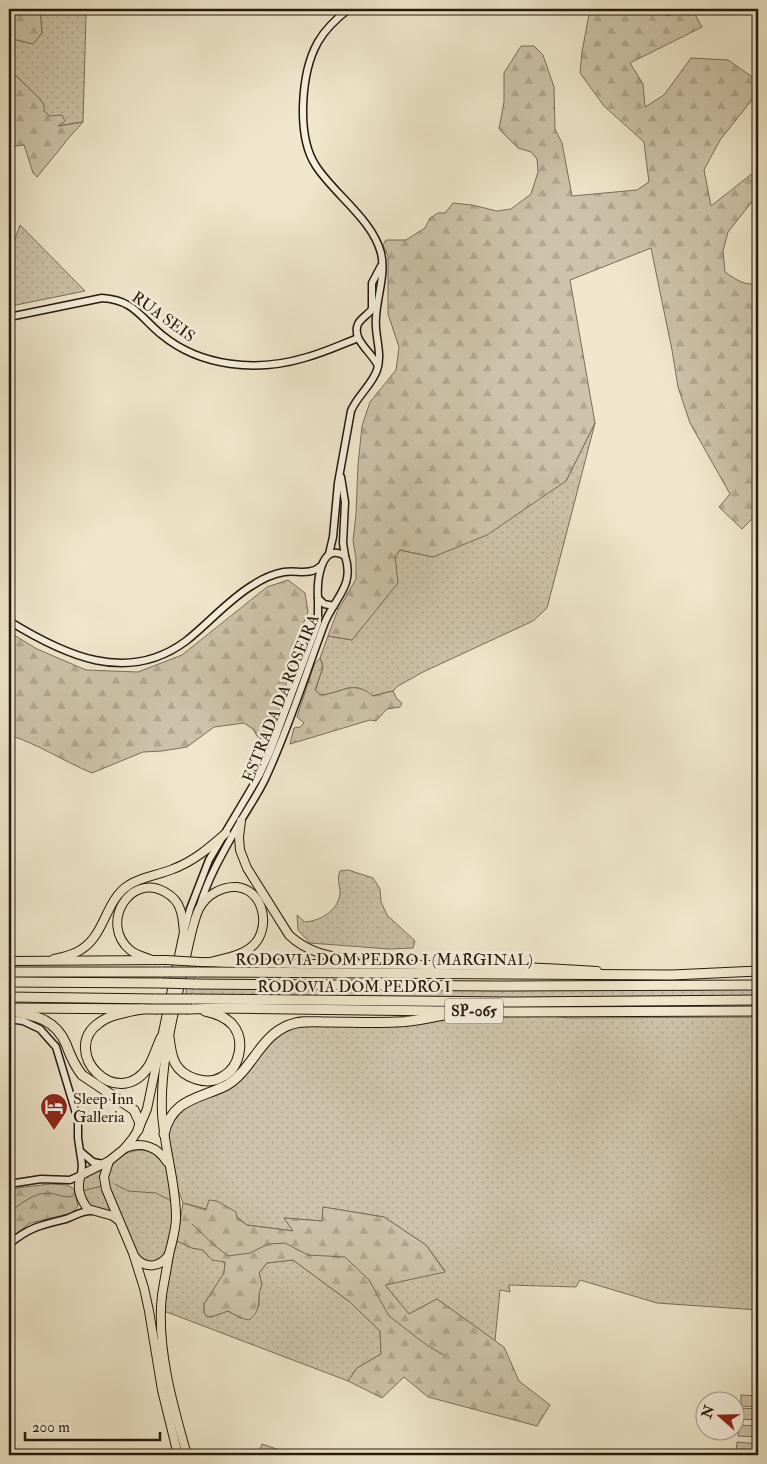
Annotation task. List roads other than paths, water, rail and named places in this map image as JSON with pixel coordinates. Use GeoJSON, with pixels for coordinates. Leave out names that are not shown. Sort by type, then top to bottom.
{"type":"FeatureCollection","features":[{"type":"Feature","properties":{"kind":"highway","name":"RODOVIA DOM PEDRO I (MARGINAL)"},"geometry":{"type":"LineString","coordinates":[[9,972],[672,975],[758,971]]}},
{"type":"Feature","properties":{"kind":"highway","name":"RODOVIA DOM PEDRO I"},"geometry":{"type":"LineString","coordinates":[[9,982],[499,986],[758,984]]}},
{"type":"Feature","properties":{"kind":"highway","name":"RODOVIA DOM PEDRO I"},"geometry":{"type":"LineString","coordinates":[[9,998],[515,1002],[758,1000]]}},
{"type":"Feature","properties":{"kind":"highway","name":"SP-065"},"geometry":{"type":"LineString","coordinates":[[9,1010],[27,1007],[142,1009],[364,1008],[511,1012],[758,1011]]}},
{"type":"Feature","properties":{"kind":"highway"},"geometry":{"type":"LineString","coordinates":[[142,1009],[112,1016],[98,1024],[90,1032],[86,1043],[86,1055],[90,1067],[97,1076],[109,1082],[121,1083],[134,1080],[149,1066],[165,1037]]}},
{"type":"Feature","properties":{"kind":"highway"},"geometry":{"type":"LineString","coordinates":[[165,1037],[176,1065],[184,1073],[196,1079],[208,1081],[222,1078],[233,1069],[241,1051],[239,1037],[233,1025],[213,1013],[193,1009]]}},
{"type":"Feature","properties":{"kind":"highway"},"geometry":{"type":"LineString","coordinates":[[9,1010],[49,1021],[58,1030],[76,1068],[82,1075],[134,1110],[140,1123],[138,1130]]}},
{"type":"Feature","properties":{"kind":"highway"},"geometry":{"type":"LineString","coordinates":[[164,1134],[171,1116],[180,1106],[193,1097],[228,1084],[239,1075],[262,1044],[274,1033],[290,1024],[308,1022],[410,1022],[464,1012],[511,1012]]}},
{"type":"Feature","properties":{"kind":"main road"},"geometry":{"type":"LineString","coordinates":[[240,822],[240,850],[247,868],[289,935],[306,948],[317,953],[375,964]]}},
{"type":"Feature","properties":{"kind":"main road"},"geometry":{"type":"LineString","coordinates":[[54,959],[83,949],[95,937],[111,904],[130,884],[173,869],[196,858],[226,833]]}},
{"type":"Feature","properties":{"kind":"main road"},"geometry":{"type":"LineString","coordinates":[[119,1221],[113,1216],[92,1210],[84,1203],[80,1194],[80,1175],[106,1163],[124,1149],[138,1130],[147,1110],[199,908],[215,892],[225,888],[238,887],[252,895],[258,902],[263,912],[264,926],[261,934],[250,948],[240,954],[210,962]]}},
{"type":"Feature","properties":{"kind":"main road"},"geometry":{"type":"LineString","coordinates":[[152,960],[131,950],[121,940],[117,928],[118,913],[123,901],[134,892],[146,888],[160,889],[172,896],[180,908],[184,932],[165,1037],[162,1113],[164,1134],[176,1192],[176,1220],[162,1296],[161,1314],[170,1390],[186,1451]]}},
{"type":"Feature","properties":{"kind":"main road"},"geometry":{"type":"LineString","coordinates":[[9,960],[166,960],[243,964],[470,965],[672,975]]}},
{"type":"Feature","properties":{"kind":"main road"},"geometry":{"type":"LineString","coordinates":[[124,1149],[136,1145],[150,1147],[164,1157],[171,1171]]}},
{"type":"Feature","properties":{"kind":"main road"},"geometry":{"type":"LineString","coordinates":[[106,1163],[104,1178],[106,1189],[133,1253],[150,1311],[162,1390],[178,1455]]}},
{"type":"Feature","properties":{"kind":"main road"},"geometry":{"type":"LineString","coordinates":[[133,1253],[139,1261],[150,1266],[161,1263],[169,1254]]}},
{"type":"Feature","properties":{"kind":"main road"},"geometry":{"type":"LineString","coordinates":[[175,1444],[181,1443],[186,1451]]}},
{"type":"Feature","properties":{"kind":"street"},"geometry":{"type":"LineString","coordinates":[[349,9],[333,22],[312,54],[306,79],[303,132],[308,150],[316,166],[351,205],[378,245],[383,268],[376,317],[378,367]]}},
{"type":"Feature","properties":{"kind":"street"},"geometry":{"type":"LineString","coordinates":[[378,367],[373,357],[358,338],[357,332],[361,320],[370,313],[373,304],[372,283],[379,272],[382,262]]}},
{"type":"Feature","properties":{"kind":"street"},"geometry":{"type":"LineString","coordinates":[[372,283],[376,285],[379,292]]}},
{"type":"Feature","properties":{"kind":"street","name":"RUA SEIS"},"geometry":{"type":"LineString","coordinates":[[9,317],[102,298],[113,299],[135,308],[164,336],[191,353],[211,360],[242,365],[273,365],[293,361],[316,355],[358,338]]}},
{"type":"Feature","properties":{"kind":"street"},"geometry":{"type":"LineString","coordinates":[[366,316],[376,317]]}},
{"type":"Feature","properties":{"kind":"street"},"geometry":{"type":"LineString","coordinates":[[363,345],[372,346],[377,340]]}},
{"type":"Feature","properties":{"kind":"street","name":"ESTRADA DA ROSEIRA"},"geometry":{"type":"LineString","coordinates":[[184,932],[199,882],[209,860],[260,774],[271,750],[318,622],[317,584],[333,538],[336,497],[353,405],[375,375],[378,367]]}},
{"type":"Feature","properties":{"kind":"street","name":"ESTRADA DA ROSEIRA"},"geometry":{"type":"LineString","coordinates":[[199,908],[205,888],[214,869],[264,781],[285,734],[326,620],[341,596],[346,582],[348,569],[343,543],[345,502],[342,461]]}},
{"type":"Feature","properties":{"kind":"street"},"geometry":{"type":"LineString","coordinates":[[328,554],[336,552],[345,556]]}},
{"type":"Feature","properties":{"kind":"street"},"geometry":{"type":"LineString","coordinates":[[9,622],[80,657],[98,662],[113,663],[144,661],[169,651],[185,641],[250,586],[264,578],[284,572],[304,573],[314,571],[322,566]]}},
{"type":"Feature","properties":{"kind":"street"},"geometry":{"type":"LineString","coordinates":[[304,573],[317,584]]}},
{"type":"Feature","properties":{"kind":"street","name":"ESTRADA DA ROSEIRA"},"geometry":{"type":"LineString","coordinates":[[318,598],[324,604],[334,606]]}},
{"type":"Feature","properties":{"kind":"street"},"geometry":{"type":"LineString","coordinates":[[9,1019],[23,1021],[40,1029],[56,1047],[78,1120],[78,1138],[82,1165],[80,1175],[70,1180],[41,1179],[9,1184]]}},
{"type":"Feature","properties":{"kind":"street"},"geometry":{"type":"LineString","coordinates":[[81,1151],[93,1162],[106,1163]]}},
{"type":"Feature","properties":{"kind":"street"},"geometry":{"type":"LineString","coordinates":[[9,1244],[30,1229],[42,1224],[66,1219],[84,1211],[92,1210]]}},
{"type":"Feature","properties":{"kind":"waterway"},"geometry":{"type":"LineString","coordinates":[[115,1184],[128,1191],[156,1193],[171,1201]]}},
{"type":"Feature","properties":{"kind":"waterway"},"geometry":{"type":"LineString","coordinates":[[83,1191],[101,1186]]}},
{"type":"Feature","properties":{"kind":"waterway"},"geometry":{"type":"LineString","coordinates":[[9,1212],[43,1193],[64,1197],[73,1196]]}},
{"type":"Feature","properties":{"kind":"waterway"},"geometry":{"type":"LineString","coordinates":[[192,1224],[228,1256],[250,1253],[268,1244],[285,1243],[308,1255],[345,1257],[369,1280],[389,1316],[428,1346],[444,1355]]}},
{"type":"Feature","properties":{"kind":"place","name":"Sleep Inn Galleria"},"geometry":{"type":"Point","coordinates":[54,1131]}}]}
